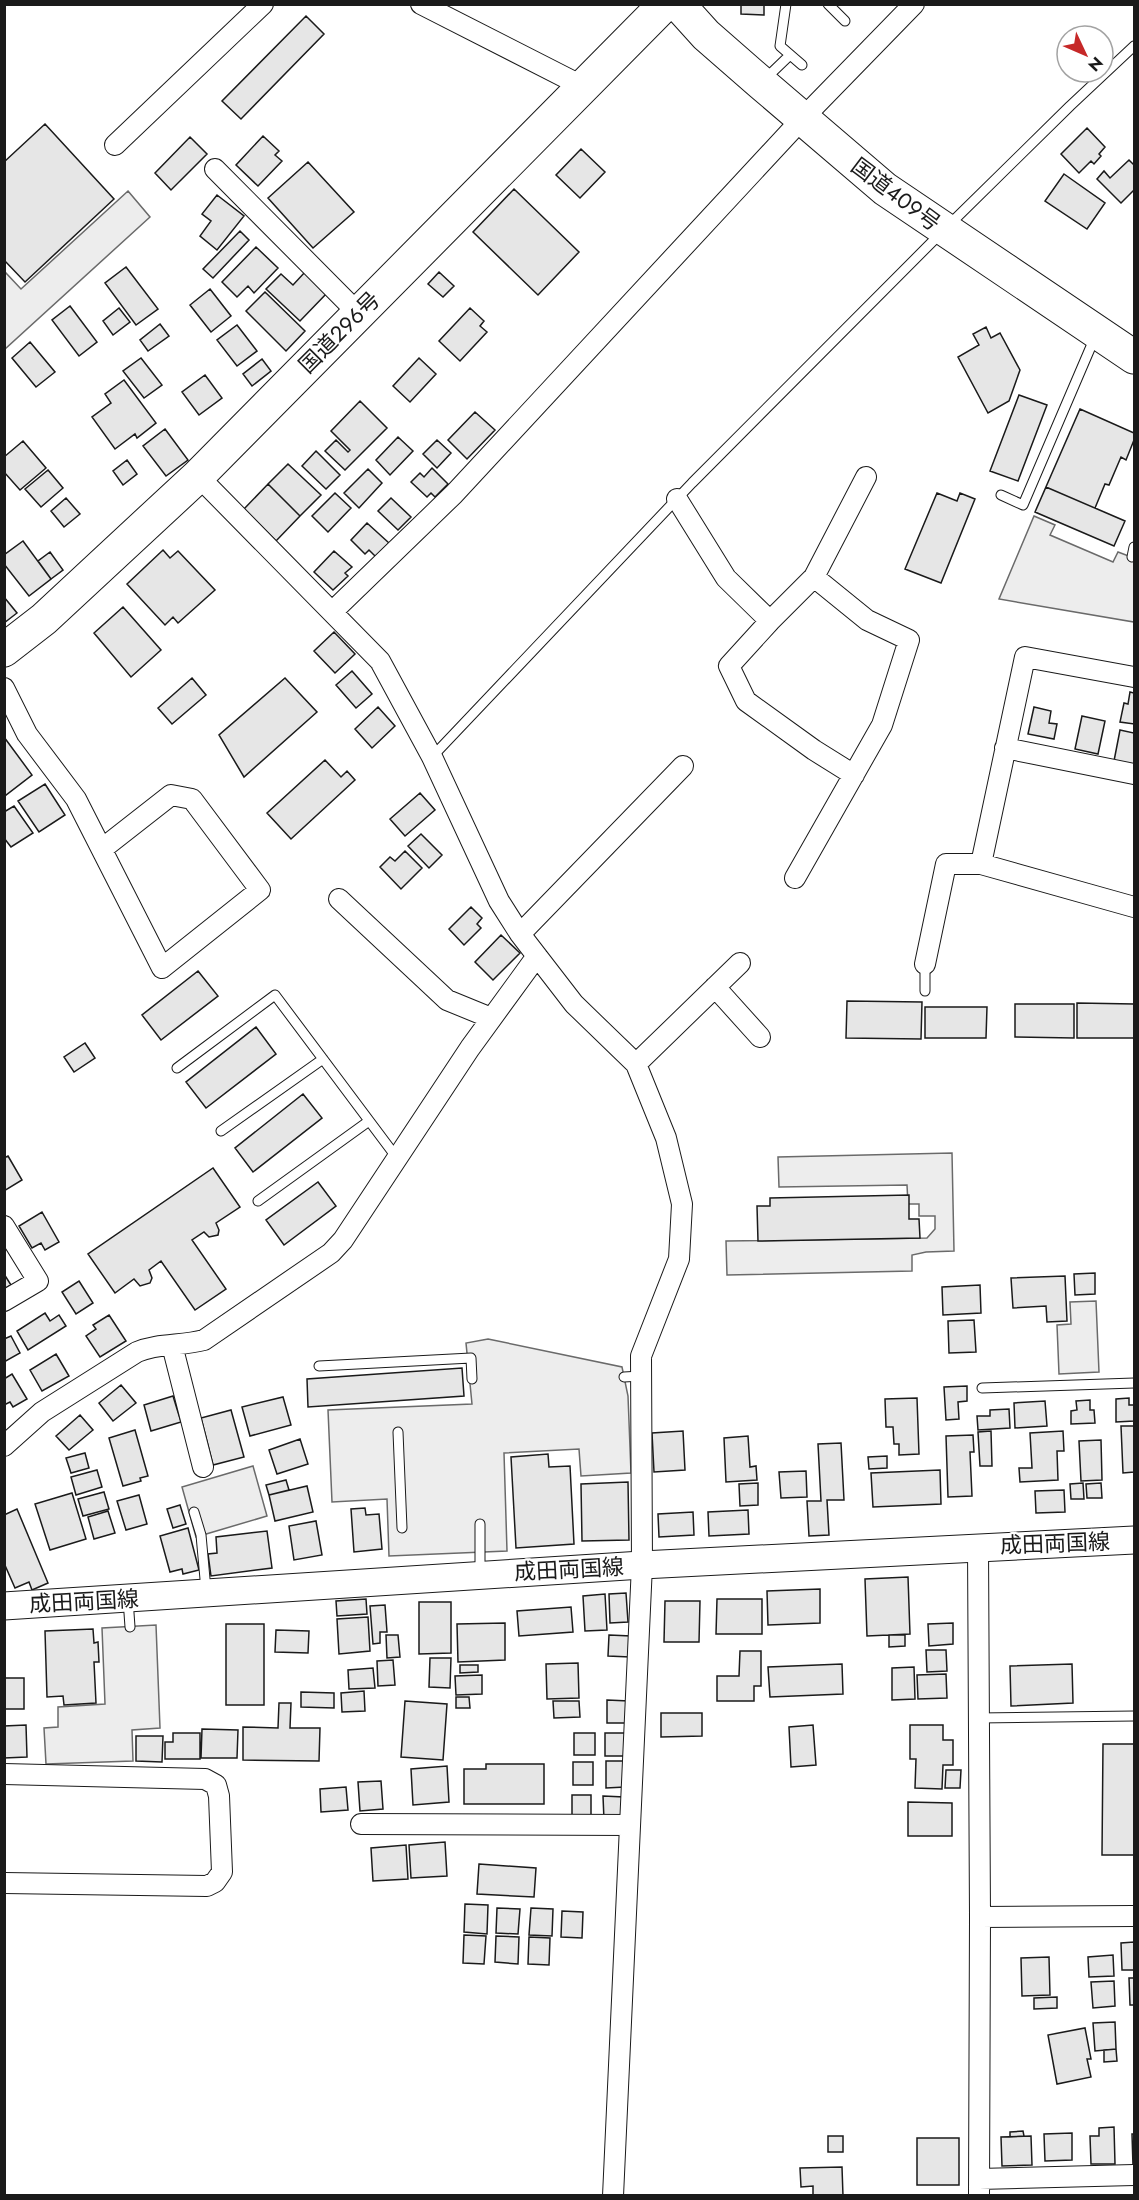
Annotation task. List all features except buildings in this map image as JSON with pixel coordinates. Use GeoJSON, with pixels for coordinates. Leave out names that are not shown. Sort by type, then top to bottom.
{"type":"FeatureCollection","features":[{"type":"Feature","properties":{"kind":"highway","name":"国道296号"},"geometry":{"type":"LineString","coordinates":[[4,650],[44,619],[198,476],[665,4]]}},
{"type":"Feature","properties":{"kind":"highway","name":"国道409号"},"geometry":{"type":"LineString","coordinates":[[678,4],[706,34],[760,83],[885,189],[1134,357]]}},
{"type":"Feature","properties":{"kind":"main road","name":"成田両国線"},"geometry":{"type":"LineString","coordinates":[[4,1606],[642,1565],[789,1559],[978,1546],[1134,1540]]}},
{"type":"Feature","properties":{"kind":"street"},"geometry":{"type":"LineString","coordinates":[[115,145],[263,4]]}},
{"type":"Feature","properties":{"kind":"street"},"geometry":{"type":"LineString","coordinates":[[421,4],[582,86]]}},
{"type":"Feature","properties":{"kind":"street"},"geometry":{"type":"LineString","coordinates":[[332,612],[454,494],[802,119],[914,4]]}},
{"type":"Feature","properties":{"kind":"street"},"geometry":{"type":"LineString","coordinates":[[215,169],[358,313]]}},
{"type":"Feature","properties":{"kind":"street"},"geometry":{"type":"LineString","coordinates":[[198,476],[380,661],[432,757],[498,901],[520,934],[574,1004],[636,1064],[666,1138],[682,1204],[679,1259],[633,1376],[642,1565],[614,2196]]}},
{"type":"Feature","properties":{"kind":"street"},"geometry":{"type":"LineString","coordinates":[[854,775],[814,750],[746,701],[729,666],[814,577],[866,477]]}},
{"type":"Feature","properties":{"kind":"street"},"geometry":{"type":"LineString","coordinates":[[676,499],[726,578],[770,621]]}},
{"type":"Feature","properties":{"kind":"street"},"geometry":{"type":"LineString","coordinates":[[795,878],[882,725],[909,640],[867,620],[814,577]]}},
{"type":"Feature","properties":{"kind":"street"},"geometry":{"type":"LineString","coordinates":[[981,864],[1025,657],[1134,677]]}},
{"type":"Feature","properties":{"kind":"street"},"geometry":{"type":"LineString","coordinates":[[4,688],[27,734],[76,800],[162,968],[260,891],[192,798],[171,795],[102,849]]}},
{"type":"Feature","properties":{"kind":"street"},"geometry":{"type":"LineString","coordinates":[[1005,748],[1134,774]]}},
{"type":"Feature","properties":{"kind":"street"},"geometry":{"type":"LineString","coordinates":[[520,934],[683,766]]}},
{"type":"Feature","properties":{"kind":"street"},"geometry":{"type":"LineString","coordinates":[[925,964],[946,864],[981,864],[1134,907]]}},
{"type":"Feature","properties":{"kind":"street"},"geometry":{"type":"LineString","coordinates":[[339,899],[447,1000],[491,1018]]}},
{"type":"Feature","properties":{"kind":"street"},"geometry":{"type":"LineString","coordinates":[[4,1446],[42,1412],[137,1352],[149,1347],[204,1340],[332,1253],[343,1240],[491,1018],[537,956]]}},
{"type":"Feature","properties":{"kind":"street"},"geometry":{"type":"LineString","coordinates":[[636,1064],[740,963]]}},
{"type":"Feature","properties":{"kind":"street"},"geometry":{"type":"LineString","coordinates":[[715,987],[760,1037]]}},
{"type":"Feature","properties":{"kind":"street"},"geometry":{"type":"LineString","coordinates":[[4,1226],[38,1281],[4,1301]]}},
{"type":"Feature","properties":{"kind":"street"},"geometry":{"type":"LineString","coordinates":[[172,1345],[203,1467]]}},
{"type":"Feature","properties":{"kind":"street"},"geometry":{"type":"LineString","coordinates":[[978,1546],[981,1917],[979,2187],[1134,2175]]}},
{"type":"Feature","properties":{"kind":"street"},"geometry":{"type":"LineString","coordinates":[[4,1774],[205,1779],[216,1785],[219,1796],[222,1872],[215,1882],[207,1886],[4,1883]]}},
{"type":"Feature","properties":{"kind":"street"},"geometry":{"type":"LineString","coordinates":[[361,1824],[630,1825]]}},
{"type":"Feature","properties":{"kind":"street"},"geometry":{"type":"LineString","coordinates":[[981,1917],[1134,1916]]}},
{"type":"Feature","properties":{"kind":"lane"},"geometry":{"type":"LineString","coordinates":[[786,4],[780,46],[802,65]]}},
{"type":"Feature","properties":{"kind":"lane"},"geometry":{"type":"LineString","coordinates":[[828,4],[845,21]]}},
{"type":"Feature","properties":{"kind":"lane"},"geometry":{"type":"LineString","coordinates":[[432,757],[676,499],[1061,114],[1134,46]]}},
{"type":"Feature","properties":{"kind":"lane"},"geometry":{"type":"LineString","coordinates":[[760,83],[790,55]]}},
{"type":"Feature","properties":{"kind":"lane"},"geometry":{"type":"LineString","coordinates":[[1001,495],[1023,505],[1097,332]]}},
{"type":"Feature","properties":{"kind":"lane"},"geometry":{"type":"LineString","coordinates":[[925,964],[925,991]]}},
{"type":"Feature","properties":{"kind":"lane"},"geometry":{"type":"LineString","coordinates":[[177,1068],[275,995],[397,1158]]}},
{"type":"Feature","properties":{"kind":"lane"},"geometry":{"type":"LineString","coordinates":[[221,1131],[323,1059]]}},
{"type":"Feature","properties":{"kind":"lane"},"geometry":{"type":"LineString","coordinates":[[258,1201],[369,1121]]}},
{"type":"Feature","properties":{"kind":"lane"},"geometry":{"type":"LineString","coordinates":[[318,1366],[471,1358],[472,1378]]}},
{"type":"Feature","properties":{"kind":"lane"},"geometry":{"type":"LineString","coordinates":[[982,1388],[1134,1383]]}},
{"type":"Feature","properties":{"kind":"lane"},"geometry":{"type":"LineString","coordinates":[[398,1432],[402,1528]]}},
{"type":"Feature","properties":{"kind":"lane"},"geometry":{"type":"LineString","coordinates":[[194,1512],[201,1535],[206,1593]]}},
{"type":"Feature","properties":{"kind":"lane"},"geometry":{"type":"LineString","coordinates":[[480,1524],[480,1575]]}},
{"type":"Feature","properties":{"kind":"lane"},"geometry":{"type":"LineString","coordinates":[[128,1599],[130,1627]]}},
{"type":"Feature","properties":{"kind":"lane"},"geometry":{"type":"LineString","coordinates":[[978,1718],[1134,1716]]}},
{"type":"Feature","properties":{"kind":"shaded area"},"geometry":{"type":"Polygon","coordinates":[[[128,191],[150,217],[5,349],[5,272],[21,289],[128,191]]]}},
{"type":"Feature","properties":{"kind":"shaded area"},"geometry":{"type":"Polygon","coordinates":[[[1034,516],[1055,525],[1050,535],[1113,562],[1118,552],[1134,558],[1134,622],[999,599],[1034,516]]]}},
{"type":"Feature","properties":{"kind":"shaded area"},"geometry":{"type":"Polygon","coordinates":[[[952,1153],[954,1251],[912,1255],[912,1271],[727,1275],[726,1241],[927,1238],[935,1229],[935,1216],[919,1216],[919,1204],[908,1204],[907,1185],[779,1187],[778,1157],[952,1153]]]}},
{"type":"Feature","properties":{"kind":"shaded area"},"geometry":{"type":"Polygon","coordinates":[[[1096,1301],[1099,1372],[1059,1374],[1057,1325],[1071,1324],[1070,1302],[1096,1301]]]}},
{"type":"Feature","properties":{"kind":"shaded area"},"geometry":{"type":"Polygon","coordinates":[[[488,1339],[622,1367],[628,1396],[631,1473],[581,1476],[579,1449],[504,1453],[507,1551],[389,1556],[387,1499],[332,1502],[328,1410],[472,1404],[466,1343],[488,1339]]]}},
{"type":"Feature","properties":{"kind":"shaded area"},"geometry":{"type":"Polygon","coordinates":[[[253,1466],[267,1516],[196,1537],[182,1487],[253,1466]]]}},
{"type":"Feature","properties":{"kind":"shaded area"},"geometry":{"type":"Polygon","coordinates":[[[156,1625],[160,1728],[132,1730],[133,1761],[46,1764],[44,1728],[58,1727],[58,1707],[105,1704],[102,1628],[156,1625]]]}}]}
